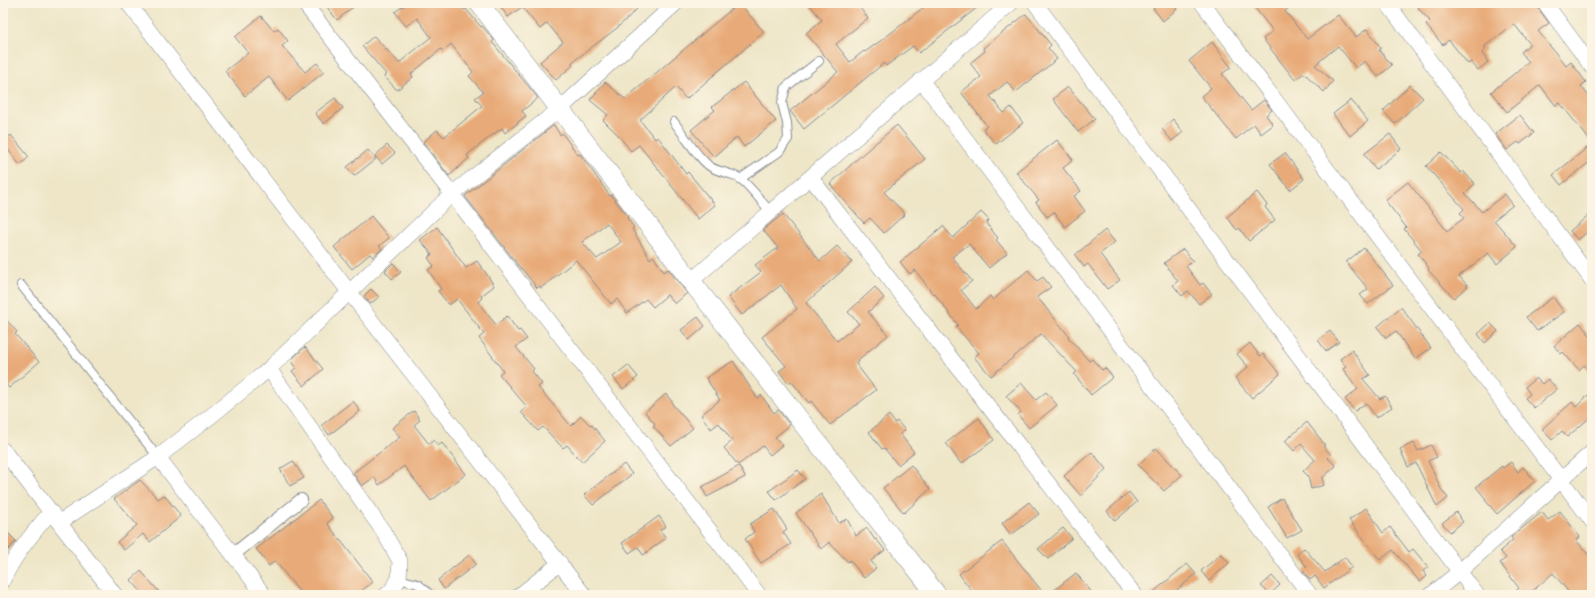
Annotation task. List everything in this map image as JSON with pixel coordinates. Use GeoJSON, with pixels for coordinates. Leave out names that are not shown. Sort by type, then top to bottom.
{"type":"FeatureCollection","features":[{"type":"Feature","properties":{"kind":"street"},"geometry":{"type":"LineString","coordinates":[[128,3],[584,595]]}},
{"type":"Feature","properties":{"kind":"street"},"geometry":{"type":"LineString","coordinates":[[304,3],[759,595]]}},
{"type":"Feature","properties":{"kind":"street"},"geometry":{"type":"LineString","coordinates":[[479,3],[691,281],[937,595]]}},
{"type":"Feature","properties":{"kind":"street"},"geometry":{"type":"LineString","coordinates":[[3,580],[6,573],[35,530],[158,457],[269,369],[452,194],[560,108],[676,3]]}},
{"type":"Feature","properties":{"kind":"street"},"geometry":{"type":"LineString","coordinates":[[691,281],[1011,3]]}},
{"type":"Feature","properties":{"kind":"street"},"geometry":{"type":"LineString","coordinates":[[1035,3],[1477,595]]}},
{"type":"Feature","properties":{"kind":"street"},"geometry":{"type":"LineString","coordinates":[[1202,3],[1562,479],[1592,521]]}},
{"type":"Feature","properties":{"kind":"street"},"geometry":{"type":"LineString","coordinates":[[1387,3],[1592,280]]}},
{"type":"Feature","properties":{"kind":"street"},"geometry":{"type":"LineString","coordinates":[[1545,3],[1592,67]]}},
{"type":"Feature","properties":{"kind":"street"},"geometry":{"type":"LineString","coordinates":[[921,80],[1310,595]]}},
{"type":"Feature","properties":{"kind":"street"},"geometry":{"type":"LineString","coordinates":[[811,178],[1135,595]]}},
{"type":"Feature","properties":{"kind":"street"},"geometry":{"type":"LineString","coordinates":[[269,369],[383,531],[400,561],[398,579],[386,595]]}},
{"type":"Feature","properties":{"kind":"street"},"geometry":{"type":"LineString","coordinates":[[3,450],[115,595]]}},
{"type":"Feature","properties":{"kind":"street"},"geometry":{"type":"LineString","coordinates":[[1431,595],[1459,572],[1592,452]]}},
{"type":"Feature","properties":{"kind":"street"},"geometry":{"type":"LineString","coordinates":[[158,457],[264,595]]}},
{"type":"Feature","properties":{"kind":"street"},"geometry":{"type":"LineString","coordinates":[[233,555],[301,500]]}},
{"type":"Feature","properties":{"kind":"street"},"geometry":{"type":"LineString","coordinates":[[520,595],[560,563]]}},
{"type":"Feature","properties":{"kind":"lane"},"geometry":{"type":"LineString","coordinates":[[740,178],[779,152],[788,139],[787,123],[782,103],[786,88],[819,61]]}},
{"type":"Feature","properties":{"kind":"lane"},"geometry":{"type":"LineString","coordinates":[[674,122],[696,152],[709,165],[718,171],[740,178],[771,212]]}},
{"type":"Feature","properties":{"kind":"lane"},"geometry":{"type":"LineString","coordinates":[[21,285],[158,457]]}},
{"type":"Feature","properties":{"kind":"lane"},"geometry":{"type":"LineString","coordinates":[[398,579],[418,584],[431,595]]}},
{"type":"Feature","properties":{"kind":"building"},"geometry":{"type":"Polygon","coordinates":[[[324,3],[358,3],[337,20],[324,3]]]}},
{"type":"Feature","properties":{"kind":"building"},"geometry":{"type":"Polygon","coordinates":[[[407,3],[458,3],[464,10],[466,9],[494,40],[492,42],[538,98],[522,111],[526,116],[505,133],[502,128],[490,137],[467,155],[469,158],[449,176],[423,142],[437,130],[444,137],[482,106],[475,98],[483,92],[469,76],[473,72],[451,44],[443,51],[441,49],[411,74],[413,77],[397,90],[384,76],[386,74],[362,46],[374,36],[399,63],[431,37],[417,18],[406,26],[395,12],[407,3]]]}},
{"type":"Feature","properties":{"kind":"building"},"geometry":{"type":"Polygon","coordinates":[[[498,3],[632,3],[637,9],[617,28],[571,63],[573,65],[556,80],[540,62],[563,42],[547,23],[540,29],[522,7],[508,17],[498,3]]]}},
{"type":"Feature","properties":{"kind":"building"},"geometry":{"type":"Polygon","coordinates":[[[739,3],[764,32],[686,99],[676,87],[640,120],[655,139],[658,137],[686,174],[688,172],[715,205],[698,219],[639,145],[631,151],[603,120],[608,115],[590,100],[605,82],[625,99],[739,3]]]}},
{"type":"Feature","properties":{"kind":"building"},"geometry":{"type":"Polygon","coordinates":[[[808,3],[856,3],[868,18],[836,44],[850,62],[887,36],[929,3],[983,3],[919,53],[913,46],[886,66],[884,63],[804,129],[790,111],[838,72],[806,33],[822,20],[808,3]]]}},
{"type":"Feature","properties":{"kind":"building"},"geometry":{"type":"Polygon","coordinates":[[[1160,3],[1173,3],[1177,9],[1163,21],[1153,8],[1160,3]]]}},
{"type":"Feature","properties":{"kind":"building"},"geometry":{"type":"Polygon","coordinates":[[[1251,3],[1295,3],[1285,11],[1307,39],[1338,15],[1356,37],[1367,29],[1381,48],[1379,50],[1392,65],[1378,77],[1365,61],[1356,68],[1338,46],[1315,65],[1333,81],[1324,92],[1304,73],[1295,80],[1263,39],[1273,31],[1251,3]]]}},
{"type":"Feature","properties":{"kind":"building"},"geometry":{"type":"Polygon","coordinates":[[[1424,3],[1536,3],[1549,23],[1538,31],[1566,66],[1571,62],[1586,82],[1581,86],[1592,100],[1592,143],[1560,103],[1556,106],[1540,85],[1507,112],[1491,92],[1529,62],[1521,52],[1530,44],[1514,24],[1484,47],[1486,49],[1482,53],[1488,62],[1478,70],[1471,62],[1468,64],[1449,40],[1443,45],[1426,25],[1430,21],[1418,8],[1424,3]]]}},
{"type":"Feature","properties":{"kind":"building"},"geometry":{"type":"Polygon","coordinates":[[[1026,14],[1051,45],[1048,48],[1057,59],[1016,92],[1007,82],[990,96],[1004,113],[1011,107],[1023,123],[996,144],[983,129],[987,126],[961,92],[981,77],[970,63],[985,51],[983,48],[1026,14]]]}},
{"type":"Feature","properties":{"kind":"building"},"geometry":{"type":"Polygon","coordinates":[[[261,16],[274,31],[278,28],[288,41],[282,46],[305,72],[317,63],[324,72],[288,101],[269,77],[245,96],[225,71],[248,53],[235,37],[261,16]]]}},
{"type":"Feature","properties":{"kind":"building"},"geometry":{"type":"Polygon","coordinates":[[[1212,42],[1231,67],[1222,74],[1251,110],[1264,100],[1272,110],[1266,115],[1273,125],[1261,134],[1254,124],[1236,139],[1201,96],[1211,88],[1189,61],[1212,42]]]}},
{"type":"Feature","properties":{"kind":"building"},"geometry":{"type":"Polygon","coordinates":[[[744,82],[776,121],[744,147],[737,137],[714,157],[691,130],[715,110],[712,107],[744,82]]]}},
{"type":"Feature","properties":{"kind":"building"},"geometry":{"type":"Polygon","coordinates":[[[1410,85],[1423,98],[1395,124],[1383,111],[1410,85]]]}},
{"type":"Feature","properties":{"kind":"building"},"geometry":{"type":"Polygon","coordinates":[[[1068,87],[1095,119],[1078,132],[1053,99],[1068,87]]]}},
{"type":"Feature","properties":{"kind":"building"},"geometry":{"type":"Polygon","coordinates":[[[335,98],[343,108],[324,124],[315,113],[335,98]]]}},
{"type":"Feature","properties":{"kind":"building"},"geometry":{"type":"Polygon","coordinates":[[[1351,100],[1368,121],[1350,136],[1333,114],[1351,100]]]}},
{"type":"Feature","properties":{"kind":"building"},"geometry":{"type":"Polygon","coordinates":[[[1520,115],[1534,133],[1520,144],[1518,142],[1507,150],[1495,134],[1520,115]]]}},
{"type":"Feature","properties":{"kind":"building"},"geometry":{"type":"Polygon","coordinates":[[[1173,119],[1183,132],[1172,141],[1162,129],[1173,119]]]}},
{"type":"Feature","properties":{"kind":"building"},"geometry":{"type":"Polygon","coordinates":[[[554,125],[560,135],[562,133],[578,155],[580,154],[610,196],[611,195],[628,217],[627,218],[634,227],[632,229],[650,259],[653,256],[664,272],[668,269],[687,293],[675,304],[667,295],[653,307],[646,299],[627,313],[617,299],[611,304],[576,260],[541,288],[540,286],[537,288],[465,196],[554,125]],[[607,223],[582,242],[597,259],[621,242],[607,223]]]}},
{"type":"Feature","properties":{"kind":"building"},"geometry":{"type":"Polygon","coordinates":[[[897,125],[925,159],[884,192],[905,214],[884,233],[870,218],[864,223],[830,184],[897,125]]]}},
{"type":"Feature","properties":{"kind":"building"},"geometry":{"type":"Polygon","coordinates":[[[1390,134],[1401,149],[1376,169],[1364,154],[1390,134]]]}},
{"type":"Feature","properties":{"kind":"building"},"geometry":{"type":"Polygon","coordinates":[[[11,135],[29,157],[20,165],[3,143],[3,141],[11,135]]]}},
{"type":"Feature","properties":{"kind":"building"},"geometry":{"type":"Polygon","coordinates":[[[1057,140],[1073,160],[1063,168],[1081,191],[1074,196],[1085,211],[1065,227],[1054,212],[1047,217],[1036,202],[1039,200],[1016,172],[1057,140]]]}},
{"type":"Feature","properties":{"kind":"building"},"geometry":{"type":"Polygon","coordinates":[[[1592,144],[1592,160],[1561,185],[1553,175],[1592,144]]]}},
{"type":"Feature","properties":{"kind":"building"},"geometry":{"type":"Polygon","coordinates":[[[387,145],[395,153],[382,164],[375,156],[387,145]]]}},
{"type":"Feature","properties":{"kind":"building"},"geometry":{"type":"Polygon","coordinates":[[[368,150],[376,159],[354,176],[347,167],[368,150]]]}},
{"type":"Feature","properties":{"kind":"building"},"geometry":{"type":"Polygon","coordinates":[[[1441,152],[1461,173],[1463,171],[1475,184],[1465,193],[1482,212],[1505,194],[1513,205],[1494,220],[1517,247],[1497,264],[1488,253],[1459,276],[1468,286],[1454,298],[1428,270],[1429,268],[1418,254],[1422,251],[1404,229],[1406,227],[1385,200],[1408,182],[1447,231],[1464,218],[1460,213],[1464,209],[1426,166],[1441,152]]]}},
{"type":"Feature","properties":{"kind":"building"},"geometry":{"type":"Polygon","coordinates":[[[1285,153],[1304,179],[1290,190],[1270,164],[1285,153]]]}},
{"type":"Feature","properties":{"kind":"building"},"geometry":{"type":"Polygon","coordinates":[[[1257,192],[1267,205],[1265,207],[1275,220],[1249,241],[1239,228],[1237,230],[1227,217],[1257,192]]]}},
{"type":"Feature","properties":{"kind":"building"},"geometry":{"type":"Polygon","coordinates":[[[981,212],[989,220],[986,223],[998,238],[996,240],[1007,253],[989,268],[969,244],[952,257],[972,281],[961,290],[976,309],[990,296],[993,300],[1028,270],[1037,281],[1043,277],[1051,287],[1037,297],[1089,361],[1092,359],[1102,370],[1105,368],[1113,377],[1091,395],[1074,374],[1077,372],[1041,334],[991,376],[974,357],[979,353],[956,327],[958,325],[934,293],[933,294],[915,270],[910,274],[900,262],[943,226],[953,238],[981,212]]]}},
{"type":"Feature","properties":{"kind":"building"},"geometry":{"type":"Polygon","coordinates":[[[1592,212],[1592,228],[1578,240],[1570,231],[1592,212]]]}},
{"type":"Feature","properties":{"kind":"building"},"geometry":{"type":"Polygon","coordinates":[[[783,214],[820,261],[837,246],[852,262],[806,303],[837,341],[859,324],[848,312],[875,287],[884,298],[868,312],[888,335],[858,360],[859,362],[856,364],[876,390],[830,425],[811,401],[809,403],[791,381],[788,383],[779,371],[786,366],[762,337],[797,309],[781,285],[742,315],[728,297],[761,272],[755,265],[778,248],[763,230],[783,214]]]}},
{"type":"Feature","properties":{"kind":"building"},"geometry":{"type":"Polygon","coordinates":[[[371,216],[389,238],[379,246],[382,249],[373,257],[370,254],[352,269],[334,247],[371,216]]]}},
{"type":"Feature","properties":{"kind":"building"},"geometry":{"type":"Polygon","coordinates":[[[437,227],[466,268],[477,261],[488,276],[494,286],[481,296],[482,298],[478,302],[496,325],[507,316],[518,331],[520,330],[527,339],[516,347],[534,369],[532,371],[542,384],[538,387],[571,426],[581,416],[591,426],[592,425],[605,441],[582,462],[567,445],[563,448],[543,427],[538,431],[521,412],[527,407],[499,374],[503,371],[479,338],[484,334],[457,299],[449,305],[438,291],[441,289],[428,270],[434,266],[428,258],[432,254],[420,240],[437,227]]]}},
{"type":"Feature","properties":{"kind":"building"},"geometry":{"type":"Polygon","coordinates":[[[1105,230],[1115,242],[1100,254],[1120,280],[1107,289],[1088,264],[1084,267],[1075,255],[1105,230]]]}},
{"type":"Feature","properties":{"kind":"building"},"geometry":{"type":"Polygon","coordinates":[[[1364,248],[1393,285],[1368,304],[1360,295],[1368,289],[1346,262],[1364,248]]]}},
{"type":"Feature","properties":{"kind":"building"},"geometry":{"type":"Polygon","coordinates":[[[1183,249],[1193,261],[1186,266],[1200,285],[1203,283],[1212,294],[1199,304],[1188,291],[1182,296],[1173,285],[1178,281],[1164,263],[1183,249]]]}},
{"type":"Feature","properties":{"kind":"building"},"geometry":{"type":"Polygon","coordinates":[[[393,263],[401,272],[392,279],[385,271],[393,263]]]}},
{"type":"Feature","properties":{"kind":"building"},"geometry":{"type":"Polygon","coordinates":[[[371,289],[379,297],[370,304],[364,296],[371,289]]]}},
{"type":"Feature","properties":{"kind":"building"},"geometry":{"type":"Polygon","coordinates":[[[1553,297],[1564,312],[1537,331],[1526,317],[1553,297]]]}},
{"type":"Feature","properties":{"kind":"building"},"geometry":{"type":"Polygon","coordinates":[[[1401,307],[1431,348],[1415,359],[1396,331],[1386,338],[1377,327],[1401,307]]]}},
{"type":"Feature","properties":{"kind":"building"},"geometry":{"type":"Polygon","coordinates":[[[3,316],[17,332],[15,334],[39,362],[9,388],[3,381],[3,316]]]}},
{"type":"Feature","properties":{"kind":"building"},"geometry":{"type":"Polygon","coordinates":[[[698,317],[705,326],[689,340],[681,330],[698,317]]]}},
{"type":"Feature","properties":{"kind":"building"},"geometry":{"type":"Polygon","coordinates":[[[1490,323],[1498,331],[1485,343],[1478,334],[1490,323]]]}},
{"type":"Feature","properties":{"kind":"building"},"geometry":{"type":"Polygon","coordinates":[[[1580,323],[1592,338],[1592,374],[1584,365],[1579,370],[1563,352],[1561,354],[1554,346],[1580,323]]]}},
{"type":"Feature","properties":{"kind":"building"},"geometry":{"type":"Polygon","coordinates":[[[1330,331],[1339,342],[1326,351],[1318,340],[1330,331]]]}},
{"type":"Feature","properties":{"kind":"building"},"geometry":{"type":"Polygon","coordinates":[[[1250,343],[1260,356],[1263,354],[1280,374],[1252,398],[1235,378],[1248,367],[1237,354],[1250,343]]]}},
{"type":"Feature","properties":{"kind":"building"},"geometry":{"type":"Polygon","coordinates":[[[305,347],[323,369],[304,386],[292,371],[296,368],[292,363],[294,361],[292,359],[305,347]]]}},
{"type":"Feature","properties":{"kind":"building"},"geometry":{"type":"Polygon","coordinates":[[[1352,350],[1370,375],[1363,379],[1380,399],[1385,396],[1392,407],[1376,418],[1366,403],[1355,411],[1345,399],[1358,389],[1343,369],[1346,367],[1340,359],[1352,350]]]}},
{"type":"Feature","properties":{"kind":"building"},"geometry":{"type":"Polygon","coordinates":[[[733,361],[757,398],[761,395],[774,413],[778,410],[790,425],[775,437],[782,445],[770,455],[763,446],[738,465],[724,448],[732,441],[719,423],[711,429],[701,415],[720,400],[706,378],[733,361]]]}},
{"type":"Feature","properties":{"kind":"building"},"geometry":{"type":"Polygon","coordinates":[[[628,365],[638,377],[623,389],[613,377],[628,365]]]}},
{"type":"Feature","properties":{"kind":"building"},"geometry":{"type":"Polygon","coordinates":[[[1536,378],[1542,384],[1548,379],[1557,389],[1534,408],[1525,398],[1530,394],[1525,387],[1536,378]]]}},
{"type":"Feature","properties":{"kind":"building"},"geometry":{"type":"Polygon","coordinates":[[[1021,383],[1036,400],[1046,392],[1057,405],[1029,428],[1018,415],[1021,412],[1006,396],[1021,383]]]}},
{"type":"Feature","properties":{"kind":"building"},"geometry":{"type":"Polygon","coordinates":[[[1592,391],[1592,416],[1567,437],[1562,431],[1552,440],[1542,429],[1572,402],[1576,407],[1592,391]]]}},
{"type":"Feature","properties":{"kind":"building"},"geometry":{"type":"Polygon","coordinates":[[[666,394],[673,403],[672,404],[693,428],[671,446],[653,426],[655,424],[645,412],[666,394]]]}},
{"type":"Feature","properties":{"kind":"building"},"geometry":{"type":"Polygon","coordinates":[[[353,401],[360,411],[329,435],[322,425],[353,401]]]}},
{"type":"Feature","properties":{"kind":"building"},"geometry":{"type":"Polygon","coordinates":[[[414,411],[420,420],[414,425],[429,444],[434,440],[438,446],[442,443],[466,474],[431,501],[404,466],[379,485],[374,477],[362,486],[353,473],[400,437],[392,428],[414,411]]]}},
{"type":"Feature","properties":{"kind":"building"},"geometry":{"type":"Polygon","coordinates":[[[889,415],[895,423],[897,421],[905,430],[900,434],[914,452],[898,465],[884,448],[882,449],[869,432],[889,415]]]}},
{"type":"Feature","properties":{"kind":"building"},"geometry":{"type":"Polygon","coordinates":[[[979,418],[994,440],[961,464],[946,443],[979,418]]]}},
{"type":"Feature","properties":{"kind":"building"},"geometry":{"type":"Polygon","coordinates":[[[1307,422],[1325,445],[1323,446],[1331,455],[1328,458],[1336,466],[1322,478],[1324,485],[1311,489],[1308,476],[1303,471],[1315,460],[1301,444],[1294,451],[1285,441],[1307,422]]]}},
{"type":"Feature","properties":{"kind":"building"},"geometry":{"type":"Polygon","coordinates":[[[1414,443],[1418,451],[1431,445],[1437,457],[1428,461],[1441,489],[1448,498],[1437,507],[1416,463],[1408,467],[1400,449],[1414,443]]]}},
{"type":"Feature","properties":{"kind":"building"},"geometry":{"type":"Polygon","coordinates":[[[1156,448],[1182,475],[1164,491],[1138,465],[1156,448]]]}},
{"type":"Feature","properties":{"kind":"building"},"geometry":{"type":"Polygon","coordinates":[[[1092,452],[1106,469],[1081,496],[1064,476],[1092,452]]]}},
{"type":"Feature","properties":{"kind":"building"},"geometry":{"type":"Polygon","coordinates":[[[293,461],[304,478],[290,486],[280,469],[293,461]]]}},
{"type":"Feature","properties":{"kind":"building"},"geometry":{"type":"Polygon","coordinates":[[[1511,462],[1518,472],[1523,467],[1535,481],[1497,514],[1476,487],[1502,466],[1503,468],[1511,462]]]}},
{"type":"Feature","properties":{"kind":"building"},"geometry":{"type":"Polygon","coordinates":[[[624,464],[632,474],[593,505],[584,495],[624,464]]]}},
{"type":"Feature","properties":{"kind":"building"},"geometry":{"type":"Polygon","coordinates":[[[911,465],[930,489],[904,513],[883,488],[911,465]]]}},
{"type":"Feature","properties":{"kind":"building"},"geometry":{"type":"Polygon","coordinates":[[[739,466],[745,477],[707,497],[702,487],[739,466]]]}},
{"type":"Feature","properties":{"kind":"building"},"geometry":{"type":"Polygon","coordinates":[[[798,470],[805,479],[776,500],[769,491],[798,470]]]}},
{"type":"Feature","properties":{"kind":"building"},"geometry":{"type":"Polygon","coordinates":[[[140,480],[158,499],[164,495],[181,516],[150,542],[143,534],[124,550],[117,542],[137,525],[114,499],[140,480]]]}},
{"type":"Feature","properties":{"kind":"building"},"geometry":{"type":"Polygon","coordinates":[[[1129,492],[1137,502],[1115,521],[1107,511],[1129,492]]]}},
{"type":"Feature","properties":{"kind":"building"},"geometry":{"type":"Polygon","coordinates":[[[821,494],[839,523],[847,519],[856,536],[867,528],[875,540],[876,539],[885,550],[871,561],[876,568],[864,578],[850,560],[848,562],[829,542],[821,549],[796,513],[821,494]]]}},
{"type":"Feature","properties":{"kind":"building"},"geometry":{"type":"Polygon","coordinates":[[[1282,498],[1302,530],[1287,538],[1268,507],[1282,498]]]}},
{"type":"Feature","properties":{"kind":"building"},"geometry":{"type":"Polygon","coordinates":[[[319,500],[333,518],[327,523],[373,582],[356,595],[302,595],[275,561],[269,566],[256,549],[319,500]]]}},
{"type":"Feature","properties":{"kind":"building"},"geometry":{"type":"Polygon","coordinates":[[[1029,502],[1039,514],[1011,535],[1002,523],[1029,502]]]}},
{"type":"Feature","properties":{"kind":"building"},"geometry":{"type":"Polygon","coordinates":[[[1366,508],[1383,533],[1390,527],[1409,552],[1413,549],[1428,567],[1423,571],[1427,576],[1420,582],[1393,550],[1380,560],[1349,520],[1366,508]]]}},
{"type":"Feature","properties":{"kind":"building"},"geometry":{"type":"Polygon","coordinates":[[[774,509],[787,529],[783,532],[791,544],[761,563],[745,539],[754,532],[750,524],[774,509]]]}},
{"type":"Feature","properties":{"kind":"building"},"geometry":{"type":"Polygon","coordinates":[[[1560,511],[1580,537],[1576,540],[1592,559],[1592,595],[1571,595],[1553,573],[1528,595],[1511,595],[1519,588],[1500,563],[1506,558],[1500,551],[1513,540],[1511,537],[1542,512],[1548,520],[1560,511]]]}},
{"type":"Feature","properties":{"kind":"building"},"geometry":{"type":"Polygon","coordinates":[[[1456,512],[1463,522],[1450,532],[1442,523],[1456,512]]]}},
{"type":"Feature","properties":{"kind":"building"},"geometry":{"type":"Polygon","coordinates":[[[659,516],[666,526],[660,530],[666,538],[643,555],[638,547],[629,553],[622,543],[659,516]]]}},
{"type":"Feature","properties":{"kind":"building"},"geometry":{"type":"Polygon","coordinates":[[[3,528],[16,541],[3,556],[3,528]]]}},
{"type":"Feature","properties":{"kind":"building"},"geometry":{"type":"Polygon","coordinates":[[[1063,528],[1072,538],[1048,559],[1038,549],[1063,528]]]}},
{"type":"Feature","properties":{"kind":"building"},"geometry":{"type":"Polygon","coordinates":[[[1002,541],[1045,595],[975,595],[959,574],[1002,541]]]}},
{"type":"Feature","properties":{"kind":"building"},"geometry":{"type":"Polygon","coordinates":[[[1304,548],[1325,572],[1345,557],[1352,567],[1324,588],[1315,576],[1310,580],[1303,571],[1307,567],[1297,554],[1304,548]]]}},
{"type":"Feature","properties":{"kind":"building"},"geometry":{"type":"Polygon","coordinates":[[[1221,554],[1229,563],[1209,581],[1201,571],[1221,554]]]}},
{"type":"Feature","properties":{"kind":"building"},"geometry":{"type":"Polygon","coordinates":[[[469,555],[476,564],[444,589],[438,580],[469,555]]]}},
{"type":"Feature","properties":{"kind":"building"},"geometry":{"type":"Polygon","coordinates":[[[1187,564],[1196,574],[1171,595],[1150,595],[1187,564]]]}},
{"type":"Feature","properties":{"kind":"building"},"geometry":{"type":"Polygon","coordinates":[[[141,571],[162,595],[144,595],[131,580],[141,571]]]}},
{"type":"Feature","properties":{"kind":"building"},"geometry":{"type":"Polygon","coordinates":[[[1076,573],[1094,595],[1048,595],[1076,573]]]}},
{"type":"Feature","properties":{"kind":"building"},"geometry":{"type":"Polygon","coordinates":[[[1272,576],[1280,585],[1270,594],[1261,586],[1272,576]]]}}]}
